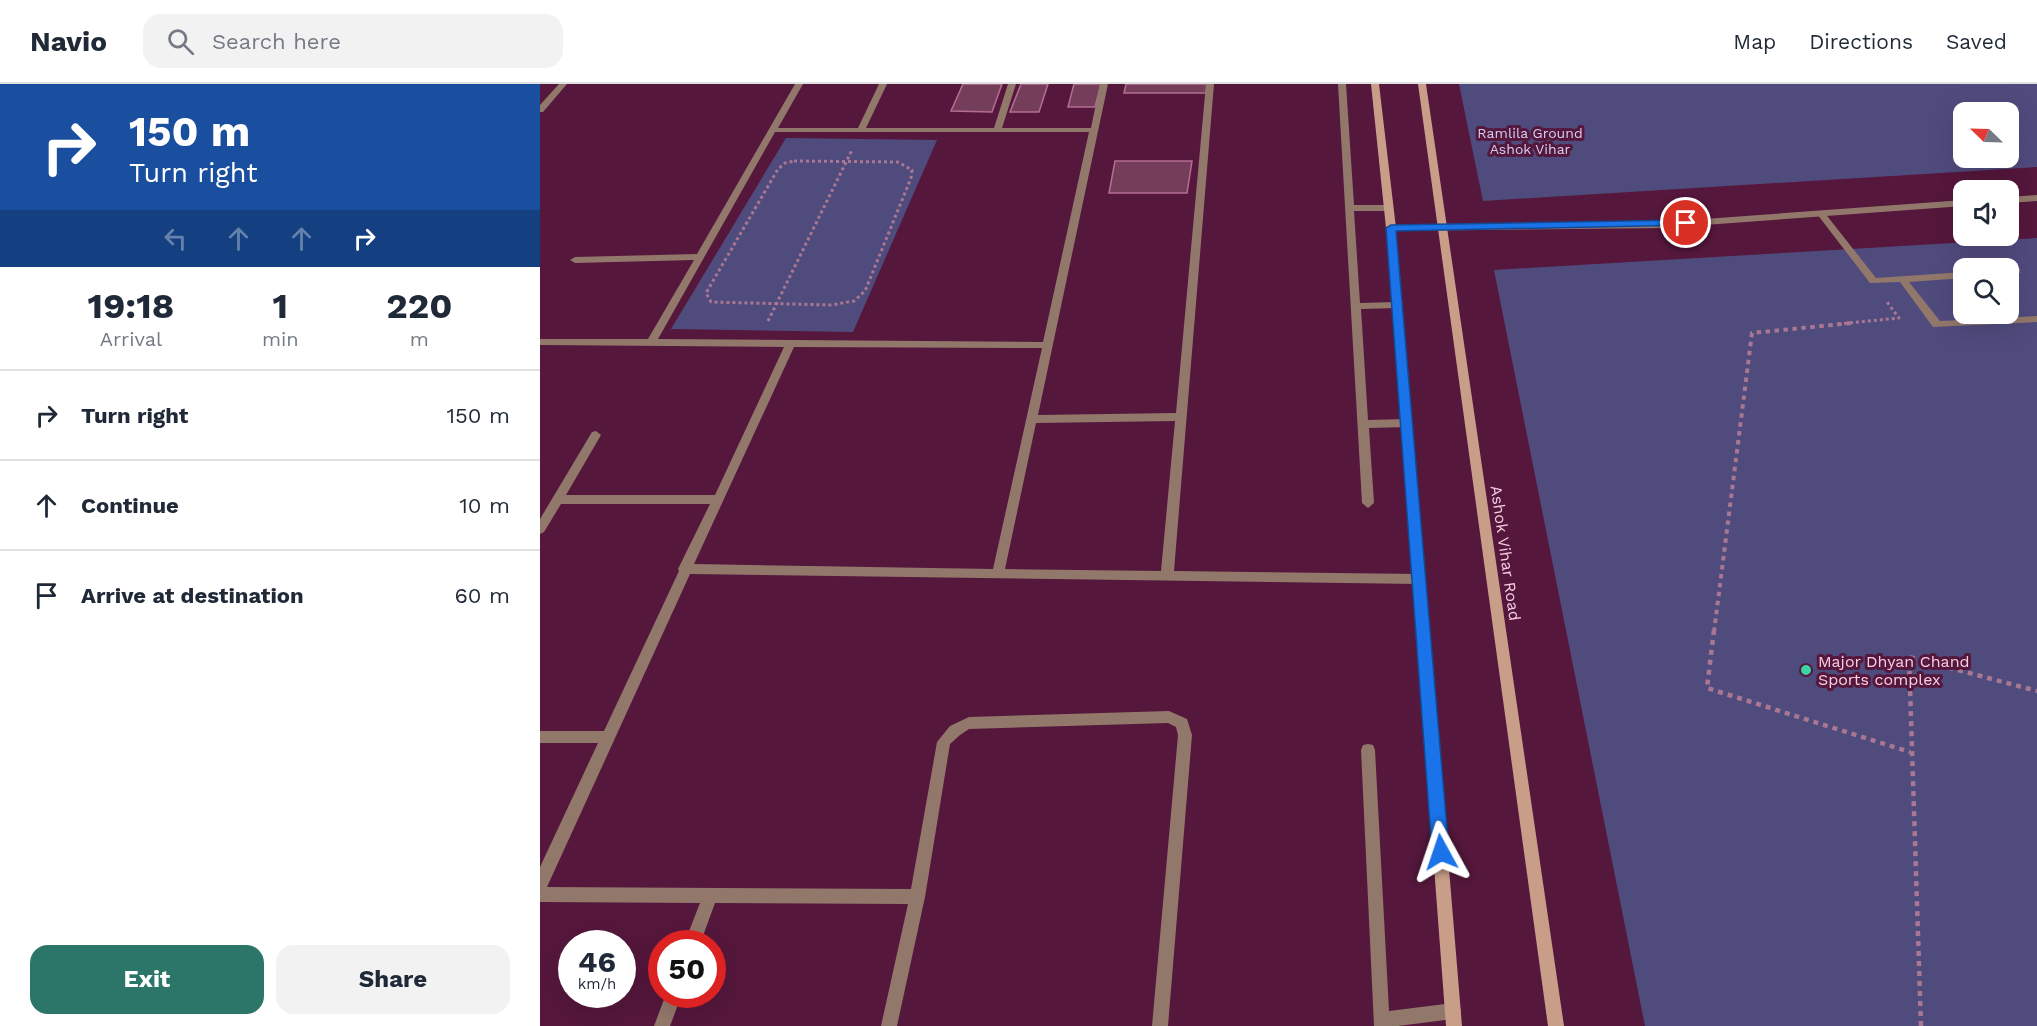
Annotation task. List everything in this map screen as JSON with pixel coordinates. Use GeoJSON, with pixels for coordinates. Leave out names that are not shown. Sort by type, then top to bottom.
{"type":"FeatureCollection","features":[{"type":"Feature","properties":{"kind":"main road"},"geometry":{"type":"LineString","coordinates":[[1375,84],[1391,228],[1453,1019]]}},
{"type":"Feature","properties":{"kind":"main road","name":"Ashok Vihar Road"},"geometry":{"type":"LineString","coordinates":[[1422,84],[1557,1026]]}},
{"type":"Feature","properties":{"kind":"street"},"geometry":{"type":"LineString","coordinates":[[540,111],[563,84]]}},
{"type":"Feature","properties":{"kind":"street"},"geometry":{"type":"LineString","coordinates":[[651,343],[798,84]]}},
{"type":"Feature","properties":{"kind":"street"},"geometry":{"type":"LineString","coordinates":[[861,130],[883,84]]}},
{"type":"Feature","properties":{"kind":"street"},"geometry":{"type":"LineString","coordinates":[[997,130],[1012,84]]}},
{"type":"Feature","properties":{"kind":"street"},"geometry":{"type":"LineString","coordinates":[[998,573],[1104,84]]}},
{"type":"Feature","properties":{"kind":"street"},"geometry":{"type":"LineString","coordinates":[[1167,576],[1210,84]]}},
{"type":"Feature","properties":{"kind":"street"},"geometry":{"type":"LineString","coordinates":[[1342,84],[1368,503]]}},
{"type":"Feature","properties":{"kind":"street"},"geometry":{"type":"LineString","coordinates":[[772,130],[1094,130]]}},
{"type":"Feature","properties":{"kind":"street"},"geometry":{"type":"LineString","coordinates":[[2019,199],[2037,198]]}},
{"type":"Feature","properties":{"kind":"street"},"geometry":{"type":"LineString","coordinates":[[1391,228],[1663,225],[1953,205]]}},
{"type":"Feature","properties":{"kind":"street"},"geometry":{"type":"LineString","coordinates":[[1350,208],[1389,208]]}},
{"type":"Feature","properties":{"kind":"street"},"geometry":{"type":"LineString","coordinates":[[1821,214],[1873,281],[1953,276]]}},
{"type":"Feature","properties":{"kind":"street"},"geometry":{"type":"LineString","coordinates":[[575,260],[700,257]]}},
{"type":"Feature","properties":{"kind":"street"},"geometry":{"type":"LineString","coordinates":[[1902,279],[1937,325],[2037,319]]}},
{"type":"Feature","properties":{"kind":"street"},"geometry":{"type":"LineString","coordinates":[[1356,306],[1397,305]]}},
{"type":"Feature","properties":{"kind":"street"},"geometry":{"type":"LineString","coordinates":[[540,342],[1048,345]]}},
{"type":"Feature","properties":{"kind":"street"},"geometry":{"type":"LineString","coordinates":[[540,884],[789,344]]}},
{"type":"Feature","properties":{"kind":"street"},"geometry":{"type":"LineString","coordinates":[[1031,419],[1181,417]]}},
{"type":"Feature","properties":{"kind":"street"},"geometry":{"type":"LineString","coordinates":[[1363,424],[1407,423]]}},
{"type":"Feature","properties":{"kind":"street"},"geometry":{"type":"LineString","coordinates":[[540,529],[596,435]]}},
{"type":"Feature","properties":{"kind":"street"},"geometry":{"type":"LineString","coordinates":[[558,500],[717,499]]}},
{"type":"Feature","properties":{"kind":"street"},"geometry":{"type":"LineString","coordinates":[[684,569],[1419,579]]}},
{"type":"Feature","properties":{"kind":"street"},"geometry":{"type":"LineString","coordinates":[[889,1026],[917,897],[944,742],[954,729],[969,723],[1170,717],[1182,723],[1185,735],[1160,1026]]}},
{"type":"Feature","properties":{"kind":"street"},"geometry":{"type":"LineString","coordinates":[[540,737],[607,737]]}},
{"type":"Feature","properties":{"kind":"street"},"geometry":{"type":"LineString","coordinates":[[1368,750],[1381,1023],[1453,1019]]}},
{"type":"Feature","properties":{"kind":"street"},"geometry":{"type":"LineString","coordinates":[[540,894],[917,897]]}},
{"type":"Feature","properties":{"kind":"street"},"geometry":{"type":"LineString","coordinates":[[697,930],[710,895]]}},
{"type":"Feature","properties":{"kind":"street"},"geometry":{"type":"LineString","coordinates":[[662,1026],[669,1008]]}},
{"type":"Feature","properties":{"kind":"path"},"geometry":{"type":"LineString","coordinates":[[794,161],[845,163],[898,162],[912,170],[911,178],[865,291],[860,297],[846,304],[776,305],[717,303],[707,299],[706,293],[778,169],[785,163],[794,161]]}},
{"type":"Feature","properties":{"kind":"path"},"geometry":{"type":"LineString","coordinates":[[776,305],[845,163]]}},
{"type":"Feature","properties":{"kind":"path"},"geometry":{"type":"LineString","coordinates":[[1873,281],[1899,318],[1752,333],[1707,688],[1910,752]]}},
{"type":"Feature","properties":{"kind":"path"},"geometry":{"type":"LineString","coordinates":[[1921,1026],[1910,752],[1909,657],[2037,691]]}},
{"type":"Feature","properties":{"kind":"green space","name":"Ramlila Ground Ashok Vihar"},"geometry":{"type":"Polygon","coordinates":[[[1459,84],[2037,84],[2037,167],[1483,201],[1459,84]]]}},
{"type":"Feature","properties":{"kind":"green space"},"geometry":{"type":"Polygon","coordinates":[[[786,138],[937,140],[853,332],[671,329],[786,138]]]}},
{"type":"Feature","properties":{"kind":"green space","name":"Major Dhyan Chand Sports complex"},"geometry":{"type":"Polygon","coordinates":[[[2037,238],[2037,1026],[1645,1026],[1494,270],[1953,243],[1953,246],[2019,246],[2019,239],[2037,238]]]}},
{"type":"Feature","properties":{"kind":"building"},"geometry":{"type":"Polygon","coordinates":[[[963,84],[1002,84],[992,112],[951,111],[963,84]]]}},
{"type":"Feature","properties":{"kind":"building"},"geometry":{"type":"Polygon","coordinates":[[[1021,84],[1048,84],[1039,112],[1010,112],[1021,84]]]}},
{"type":"Feature","properties":{"kind":"building"},"geometry":{"type":"Polygon","coordinates":[[[1074,84],[1101,84],[1095,107],[1068,107],[1074,84]]]}},
{"type":"Feature","properties":{"kind":"building"},"geometry":{"type":"Polygon","coordinates":[[[1126,84],[1207,84],[1206,93],[1124,93],[1126,84]]]}},
{"type":"Feature","properties":{"kind":"building"},"geometry":{"type":"Polygon","coordinates":[[[1115,161],[1192,161],[1187,193],[1109,193],[1115,161]]]}},
{"type":"Feature","properties":{"kind":"place","name":"Major Dhyan Chand Sports complex"},"geometry":{"type":"Point","coordinates":[1806,670]}},
{"type":"Feature","properties":{"kind":"route"},"geometry":{"type":"LineString","coordinates":[[1441,852],[1391,228],[1686,223]]}}]}
